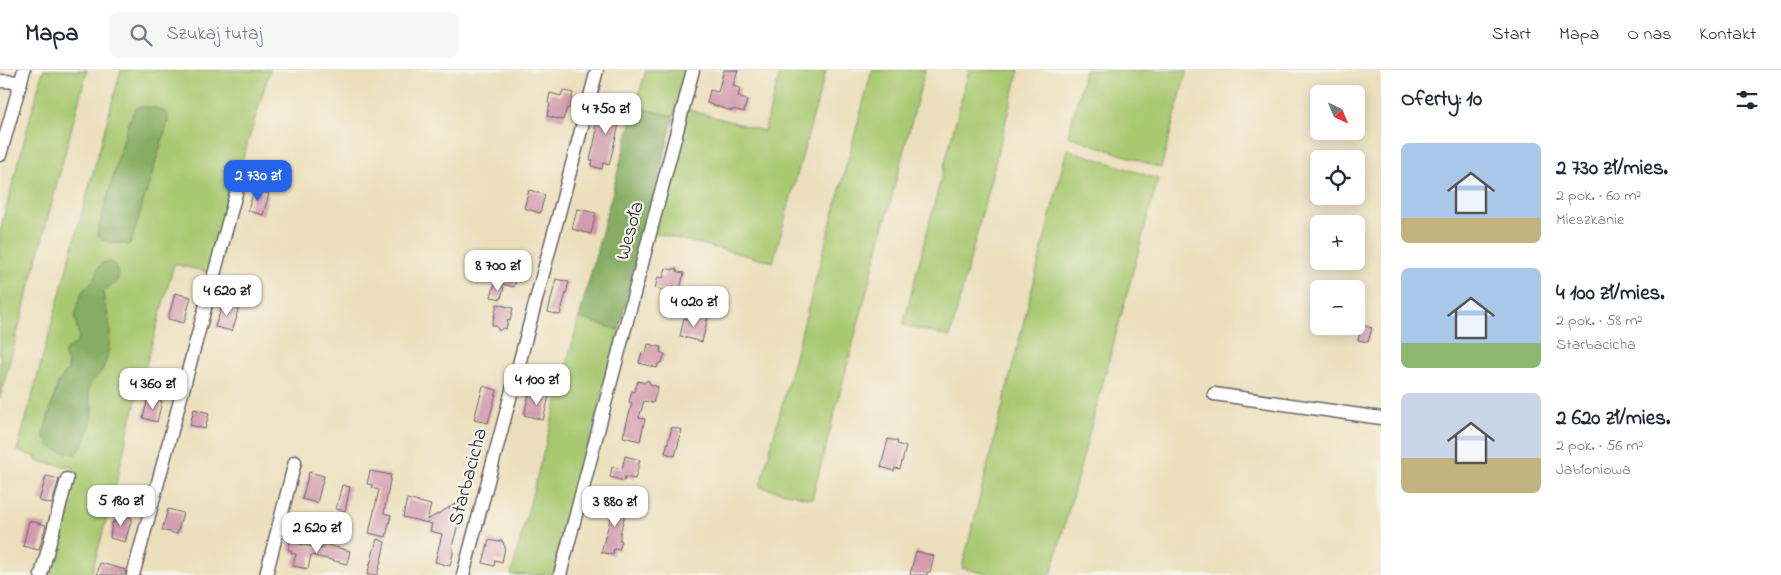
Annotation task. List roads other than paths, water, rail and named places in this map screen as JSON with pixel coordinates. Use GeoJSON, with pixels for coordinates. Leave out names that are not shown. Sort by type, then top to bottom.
{"type":"FeatureCollection","features":[{"type":"Feature","properties":{"kind":"street","name":"Starbacicha"},"geometry":{"type":"LineString","coordinates":[[463,575],[597,70]]}},
{"type":"Feature","properties":{"kind":"street","name":"Wesoła"},"geometry":{"type":"LineString","coordinates":[[560,575],[693,70]]}},
{"type":"Feature","properties":{"kind":"street"},"geometry":{"type":"LineString","coordinates":[[0,80],[22,76],[0,155]]}},
{"type":"Feature","properties":{"kind":"street"},"geometry":{"type":"LineString","coordinates":[[133,575],[239,182]]}},
{"type":"Feature","properties":{"kind":"street"},"geometry":{"type":"LineString","coordinates":[[1214,394],[1381,418]]}},
{"type":"Feature","properties":{"kind":"street"},"geometry":{"type":"LineString","coordinates":[[266,575],[296,462]]}},
{"type":"Feature","properties":{"kind":"street"},"geometry":{"type":"LineString","coordinates":[[40,575],[67,479]]}}]}
